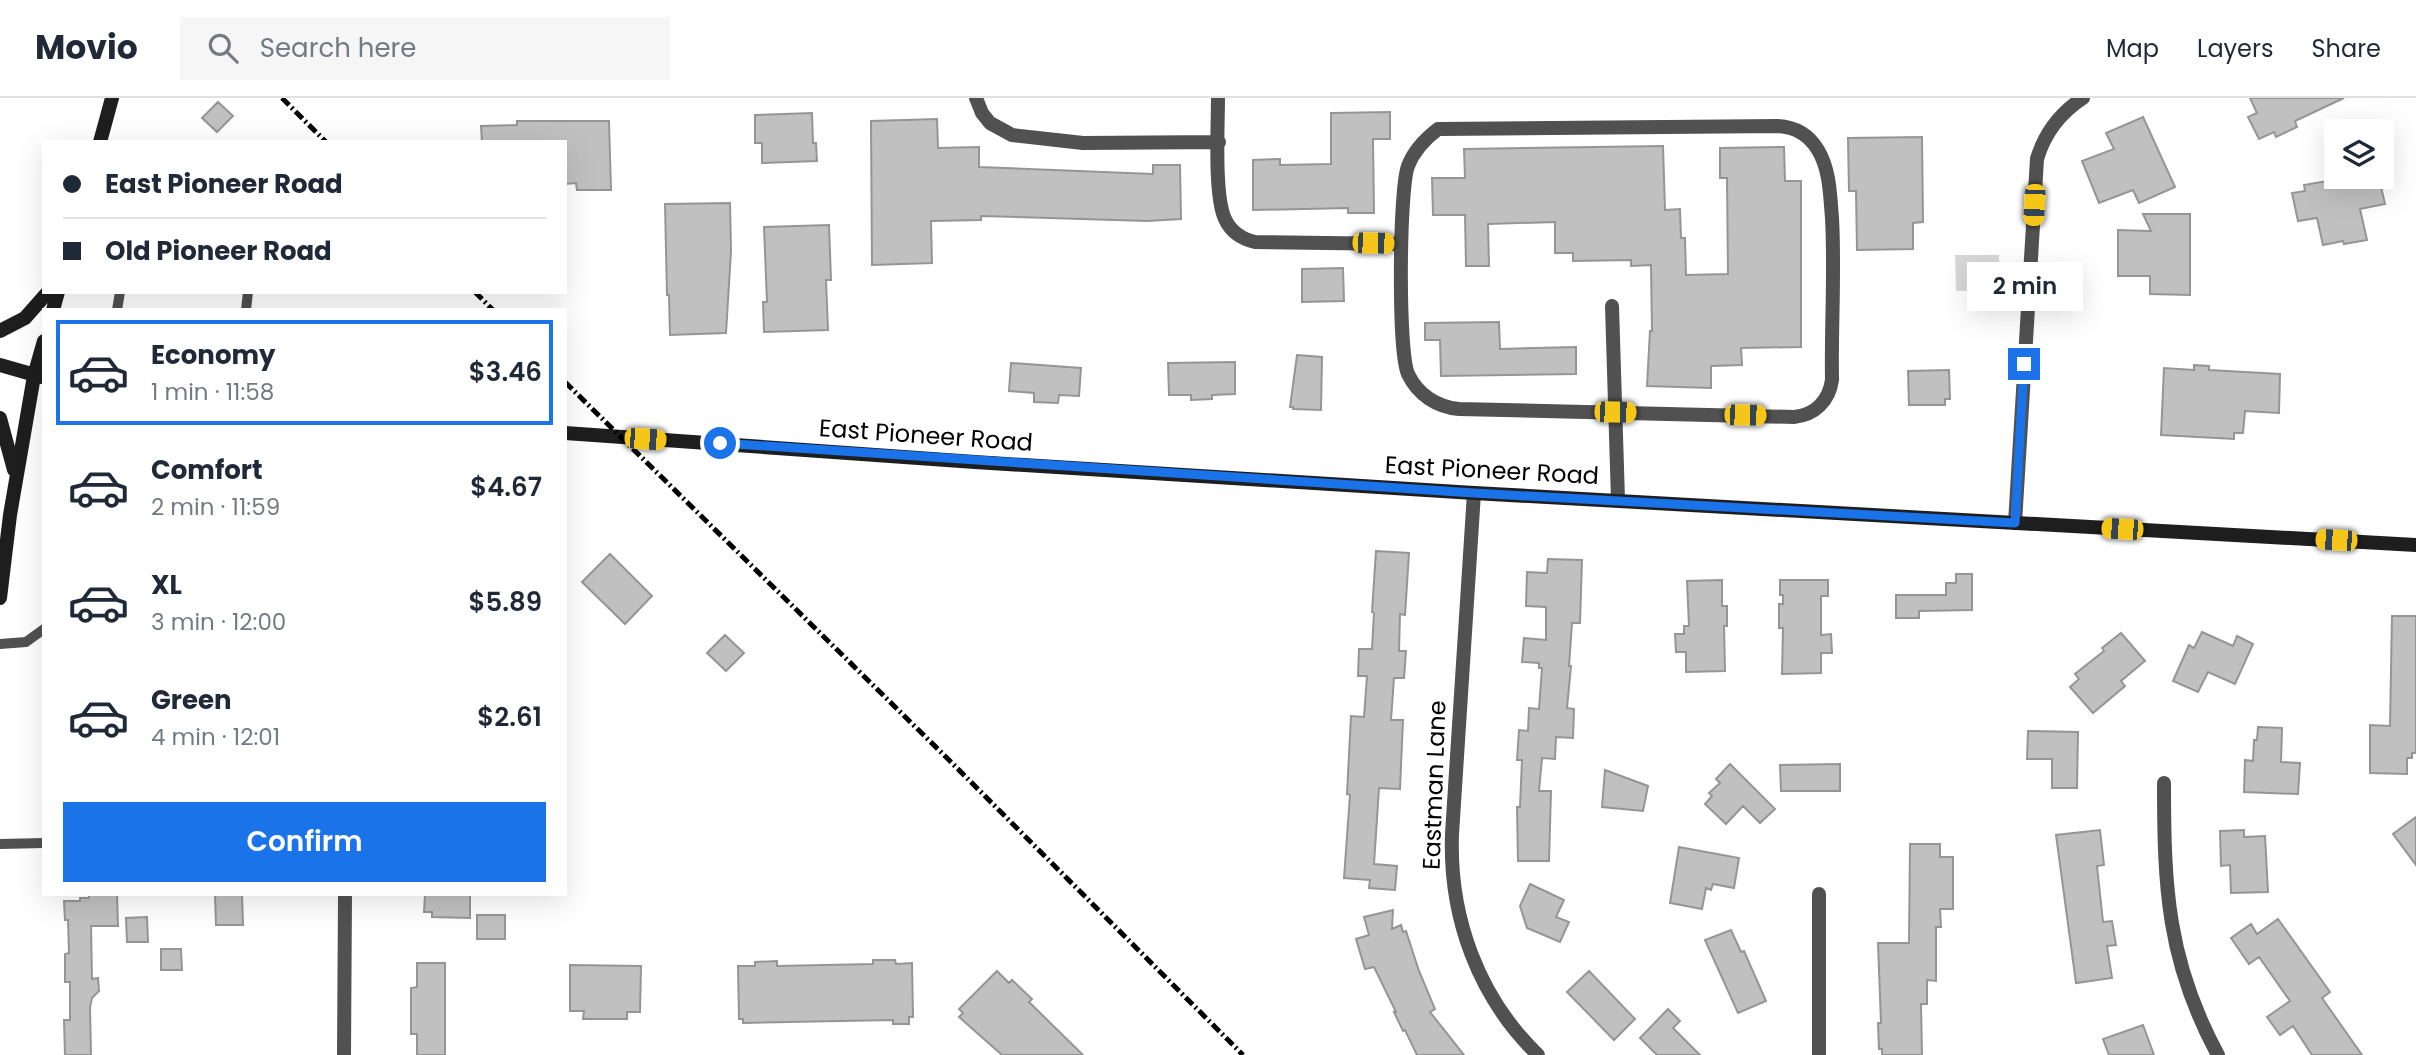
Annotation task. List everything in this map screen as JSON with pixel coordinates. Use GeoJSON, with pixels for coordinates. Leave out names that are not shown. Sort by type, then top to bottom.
{"type":"FeatureCollection","features":[{"type":"Feature","properties":{"kind":"main road"},"geometry":{"type":"LineString","coordinates":[[101,140],[112,98]]}},
{"type":"Feature","properties":{"kind":"main road"},"geometry":{"type":"LineString","coordinates":[[0,331],[25,318],[46,294]]}},
{"type":"Feature","properties":{"kind":"main road"},"geometry":{"type":"LineString","coordinates":[[0,598],[16,478],[42,355]]}},
{"type":"Feature","properties":{"kind":"main road"},"geometry":{"type":"LineString","coordinates":[[0,365],[39,376]]}},
{"type":"Feature","properties":{"kind":"main road"},"geometry":{"type":"LineString","coordinates":[[0,418],[16,478]]}},
{"type":"Feature","properties":{"kind":"main road","name":"East Pioneer Road"},"geometry":{"type":"LineString","coordinates":[[567,433],[1474,493],[2416,545]]}},
{"type":"Feature","properties":{"kind":"street"},"geometry":{"type":"LineString","coordinates":[[976,98],[990,123],[1012,135],[1083,143],[1219,142]]}},
{"type":"Feature","properties":{"kind":"street"},"geometry":{"type":"LineString","coordinates":[[1218,98],[1221,207],[1228,225],[1243,238],[1255,242],[1401,244]]}},
{"type":"Feature","properties":{"kind":"street"},"geometry":{"type":"LineString","coordinates":[[2015,523],[2035,172],[2039,153],[2050,129],[2067,109],[2083,98]]}},
{"type":"Feature","properties":{"kind":"street"},"geometry":{"type":"LineString","coordinates":[[1778,125],[1797,130],[1808,137],[1822,158],[1830,188],[1834,251],[1832,380],[1826,399],[1813,412],[1794,417],[1452,408],[1434,402],[1411,380],[1405,362],[1401,244],[1407,170],[1418,147],[1438,130],[1778,125]]}},
{"type":"Feature","properties":{"kind":"street"},"geometry":{"type":"LineString","coordinates":[[1612,306],[1618,500]]}},
{"type":"Feature","properties":{"kind":"street","name":"Eastman Lane"},"geometry":{"type":"LineString","coordinates":[[1474,493],[1451,834],[1452,878],[1463,932],[1479,973],[1507,1020],[1538,1055]]}},
{"type":"Feature","properties":{"kind":"street"},"geometry":{"type":"LineString","coordinates":[[2164,783],[2165,876],[2172,928],[2193,1000],[2218,1055]]}},
{"type":"Feature","properties":{"kind":"street"},"geometry":{"type":"LineString","coordinates":[[1819,894],[1819,1055]]}},
{"type":"Feature","properties":{"kind":"street"},"geometry":{"type":"LineString","coordinates":[[344,1055],[345,896]]}},
{"type":"Feature","properties":{"kind":"lane"},"geometry":{"type":"LineString","coordinates":[[0,644],[26,642],[42,630]]}},
{"type":"Feature","properties":{"kind":"lane"},"geometry":{"type":"LineString","coordinates":[[0,844],[42,843]]}},
{"type":"Feature","properties":{"kind":"shaded area"},"geometry":{"type":"Polygon","coordinates":[[[1955,255],[1999,255],[2000,290],[1956,291],[1955,255]]]}},
{"type":"Feature","properties":{"kind":"building"},"geometry":{"type":"Polygon","coordinates":[[[2250,98],[2344,98],[2295,121],[2297,127],[2276,137],[2274,132],[2259,139],[2248,117],[2257,113],[2250,98]]]}},
{"type":"Feature","properties":{"kind":"building"},"geometry":{"type":"Polygon","coordinates":[[[218,102],[233,116],[217,132],[202,118],[218,102]]]}},
{"type":"Feature","properties":{"kind":"building"},"geometry":{"type":"Polygon","coordinates":[[[1390,112],[1390,139],[1373,139],[1374,213],[1348,213],[1348,208],[1253,210],[1253,160],[1280,159],[1280,165],[1331,164],[1331,113],[1390,112]]]}},
{"type":"Feature","properties":{"kind":"building"},"geometry":{"type":"Polygon","coordinates":[[[812,113],[813,143],[816,143],[817,161],[762,163],[762,143],[755,143],[755,115],[812,113]]]}},
{"type":"Feature","properties":{"kind":"building"},"geometry":{"type":"Polygon","coordinates":[[[2143,117],[2175,187],[2139,203],[2133,190],[2099,203],[2082,161],[2114,149],[2106,133],[2143,117]]]}},
{"type":"Feature","properties":{"kind":"building"},"geometry":{"type":"Polygon","coordinates":[[[937,119],[938,148],[979,147],[979,167],[1153,174],[1153,165],[1180,165],[1181,219],[1147,221],[981,216],[981,220],[931,221],[932,263],[872,265],[871,121],[937,119]]]}},
{"type":"Feature","properties":{"kind":"building"},"geometry":{"type":"Polygon","coordinates":[[[517,121],[609,121],[611,190],[577,190],[576,183],[567,184],[567,140],[482,140],[481,126],[517,125],[517,121]]]}},
{"type":"Feature","properties":{"kind":"building"},"geometry":{"type":"Polygon","coordinates":[[[1922,137],[1923,222],[1913,223],[1913,249],[1857,250],[1856,191],[1849,191],[1848,138],[1922,137]]]}},
{"type":"Feature","properties":{"kind":"building"},"geometry":{"type":"Polygon","coordinates":[[[1663,146],[1665,210],[1680,209],[1681,238],[1685,238],[1686,275],[1728,274],[1727,178],[1720,178],[1720,148],[1784,147],[1785,181],[1801,181],[1801,347],[1741,348],[1742,365],[1711,366],[1711,388],[1647,386],[1652,331],[1651,265],[1631,266],[1631,260],[1573,261],[1573,253],[1555,253],[1555,222],[1488,224],[1489,266],[1466,266],[1465,215],[1433,215],[1432,178],[1465,178],[1464,149],[1663,146]]]}},
{"type":"Feature","properties":{"kind":"building"},"geometry":{"type":"Polygon","coordinates":[[[2324,182],[2324,189],[2382,189],[2385,204],[2360,209],[2367,240],[2323,245],[2317,218],[2298,221],[2292,193],[2305,191],[2304,185],[2324,182]]]}},
{"type":"Feature","properties":{"kind":"building"},"geometry":{"type":"Polygon","coordinates":[[[730,203],[731,251],[726,333],[670,335],[665,204],[730,203]]]}},
{"type":"Feature","properties":{"kind":"building"},"geometry":{"type":"Polygon","coordinates":[[[2143,214],[2190,214],[2190,295],[2150,294],[2150,276],[2118,276],[2118,230],[2151,231],[2143,214]]]}},
{"type":"Feature","properties":{"kind":"building"},"geometry":{"type":"Polygon","coordinates":[[[829,225],[831,280],[826,280],[828,330],[764,332],[763,302],[767,302],[764,227],[829,225]]]}},
{"type":"Feature","properties":{"kind":"building"},"geometry":{"type":"Polygon","coordinates":[[[1343,268],[1344,301],[1302,302],[1302,269],[1343,268]]]}},
{"type":"Feature","properties":{"kind":"building"},"geometry":{"type":"Polygon","coordinates":[[[1499,322],[1500,349],[1576,347],[1576,374],[1441,376],[1440,340],[1425,340],[1425,323],[1499,322]]]}},
{"type":"Feature","properties":{"kind":"building"},"geometry":{"type":"Polygon","coordinates":[[[1297,355],[1322,357],[1321,410],[1290,407],[1297,355]]]}},
{"type":"Feature","properties":{"kind":"building"},"geometry":{"type":"Polygon","coordinates":[[[1235,362],[1235,394],[1212,395],[1212,399],[1191,400],[1191,395],[1169,395],[1168,363],[1235,362]]]}},
{"type":"Feature","properties":{"kind":"building"},"geometry":{"type":"Polygon","coordinates":[[[1011,363],[1081,368],[1079,396],[1059,395],[1058,403],[1034,402],[1034,393],[1009,391],[1011,363]]]}},
{"type":"Feature","properties":{"kind":"building"},"geometry":{"type":"Polygon","coordinates":[[[2194,365],[2209,366],[2209,370],[2280,374],[2279,413],[2245,411],[2243,433],[2234,433],[2234,439],[2161,435],[2164,368],[2194,370],[2194,365]]]}},
{"type":"Feature","properties":{"kind":"building"},"geometry":{"type":"Polygon","coordinates":[[[1949,370],[1950,399],[1945,399],[1945,405],[1909,405],[1908,371],[1949,370]]]}},
{"type":"Feature","properties":{"kind":"building"},"geometry":{"type":"Polygon","coordinates":[[[1376,551],[1409,553],[1405,615],[1400,614],[1399,651],[1406,651],[1404,678],[1394,678],[1391,720],[1403,720],[1400,789],[1379,788],[1374,864],[1397,866],[1395,890],[1369,888],[1370,880],[1344,878],[1350,795],[1347,794],[1351,716],[1364,717],[1367,676],[1358,676],[1359,649],[1372,649],[1376,551]]]}},
{"type":"Feature","properties":{"kind":"building"},"geometry":{"type":"Polygon","coordinates":[[[610,554],[652,596],[625,624],[582,582],[610,554]]]}},
{"type":"Feature","properties":{"kind":"building"},"geometry":{"type":"Polygon","coordinates":[[[1548,559],[1582,560],[1580,623],[1572,623],[1569,666],[1567,708],[1574,709],[1573,738],[1556,737],[1555,759],[1542,758],[1539,791],[1551,791],[1549,861],[1518,861],[1517,807],[1520,807],[1522,760],[1517,760],[1519,730],[1528,731],[1529,708],[1539,709],[1542,668],[1539,668],[1539,663],[1522,662],[1524,638],[1546,640],[1546,607],[1526,606],[1527,572],[1547,573],[1548,559]]]}},
{"type":"Feature","properties":{"kind":"building"},"geometry":{"type":"Polygon","coordinates":[[[1956,574],[1972,574],[1972,610],[1919,611],[1919,618],[1896,618],[1896,595],[1946,595],[1946,583],[1956,583],[1956,574]]]}},
{"type":"Feature","properties":{"kind":"building"},"geometry":{"type":"Polygon","coordinates":[[[1722,580],[1722,606],[1727,606],[1727,626],[1724,626],[1725,671],[1686,672],[1686,652],[1676,652],[1675,634],[1684,634],[1684,626],[1689,626],[1687,581],[1722,580]]]}},
{"type":"Feature","properties":{"kind":"building"},"geometry":{"type":"Polygon","coordinates":[[[1780,580],[1828,580],[1828,596],[1821,596],[1821,635],[1831,634],[1832,653],[1821,653],[1821,673],[1782,674],[1783,628],[1779,628],[1779,604],[1783,604],[1783,595],[1780,595],[1780,580]]]}},
{"type":"Feature","properties":{"kind":"building"},"geometry":{"type":"Polygon","coordinates":[[[2392,616],[2416,616],[2416,753],[2412,753],[2412,758],[2407,758],[2407,774],[2370,773],[2370,725],[2390,726],[2392,616]]]}},
{"type":"Feature","properties":{"kind":"building"},"geometry":{"type":"Polygon","coordinates":[[[2202,632],[2233,646],[2237,636],[2253,644],[2235,684],[2208,672],[2198,692],[2173,681],[2189,645],[2194,648],[2202,632]]]}},
{"type":"Feature","properties":{"kind":"building"},"geometry":{"type":"Polygon","coordinates":[[[2121,633],[2145,661],[2121,681],[2125,686],[2093,713],[2070,687],[2079,679],[2075,674],[2104,651],[2102,648],[2121,633]]]}},
{"type":"Feature","properties":{"kind":"building"},"geometry":{"type":"Polygon","coordinates":[[[725,635],[744,653],[726,671],[707,653],[725,635]]]}},
{"type":"Feature","properties":{"kind":"building"},"geometry":{"type":"Polygon","coordinates":[[[2258,727],[2282,728],[2281,762],[2300,763],[2298,794],[2244,792],[2245,760],[2253,761],[2258,727]]]}},
{"type":"Feature","properties":{"kind":"building"},"geometry":{"type":"Polygon","coordinates":[[[2028,731],[2078,732],[2077,788],[2052,788],[2052,759],[2027,759],[2028,731]]]}},
{"type":"Feature","properties":{"kind":"building"},"geometry":{"type":"Polygon","coordinates":[[[1730,764],[1775,809],[1760,823],[1743,806],[1726,824],[1705,804],[1712,796],[1709,793],[1720,783],[1716,779],[1730,764]]]}},
{"type":"Feature","properties":{"kind":"building"},"geometry":{"type":"Polygon","coordinates":[[[1840,764],[1840,791],[1781,791],[1780,765],[1840,764]]]}},
{"type":"Feature","properties":{"kind":"building"},"geometry":{"type":"Polygon","coordinates":[[[1605,770],[1648,786],[1643,811],[1602,807],[1605,770]]]}},
{"type":"Feature","properties":{"kind":"building"},"geometry":{"type":"Polygon","coordinates":[[[2416,817],[2416,865],[2393,834],[2416,817]]]}},
{"type":"Feature","properties":{"kind":"building"},"geometry":{"type":"Polygon","coordinates":[[[2100,830],[2104,865],[2097,866],[2103,922],[2112,921],[2116,945],[2107,946],[2112,978],[2076,983],[2056,835],[2100,830]]]}},
{"type":"Feature","properties":{"kind":"building"},"geometry":{"type":"Polygon","coordinates":[[[2244,830],[2244,837],[2265,836],[2268,892],[2231,893],[2230,865],[2221,866],[2220,831],[2244,830]]]}},
{"type":"Feature","properties":{"kind":"building"},"geometry":{"type":"Polygon","coordinates":[[[1910,844],[1940,844],[1940,857],[1953,857],[1953,909],[1940,909],[1941,927],[1936,927],[1936,981],[1927,980],[1927,1004],[1921,1004],[1922,1055],[1882,1055],[1882,1049],[1879,1049],[1878,1023],[1881,1023],[1878,943],[1909,943],[1910,844]]]}},
{"type":"Feature","properties":{"kind":"building"},"geometry":{"type":"Polygon","coordinates":[[[1679,847],[1739,858],[1734,888],[1713,884],[1711,890],[1706,888],[1702,909],[1670,903],[1679,847]]]}},
{"type":"Feature","properties":{"kind":"building"},"geometry":{"type":"Polygon","coordinates":[[[1530,884],[1564,900],[1556,917],[1569,922],[1560,942],[1527,928],[1520,906],[1530,884]]]}},
{"type":"Feature","properties":{"kind":"building"},"geometry":{"type":"Polygon","coordinates":[[[117,896],[118,926],[91,926],[92,979],[98,978],[99,991],[92,998],[90,1007],[91,1055],[65,1055],[64,1020],[70,1020],[70,982],[65,982],[65,954],[69,953],[68,920],[65,920],[64,901],[117,896]]]}},
{"type":"Feature","properties":{"kind":"building"},"geometry":{"type":"Polygon","coordinates":[[[215,896],[242,896],[243,925],[216,925],[215,896]]]}},
{"type":"Feature","properties":{"kind":"building"},"geometry":{"type":"Polygon","coordinates":[[[425,896],[470,896],[470,918],[432,917],[432,912],[424,912],[425,896]]]}},
{"type":"Feature","properties":{"kind":"building"},"geometry":{"type":"Polygon","coordinates":[[[1393,910],[1392,929],[1401,925],[1403,932],[1406,931],[1435,1009],[1430,1012],[1464,1055],[1417,1055],[1374,967],[1365,969],[1356,939],[1369,935],[1364,917],[1393,910]]]}},
{"type":"Feature","properties":{"kind":"building"},"geometry":{"type":"Polygon","coordinates":[[[477,915],[505,915],[505,939],[477,939],[477,915]]]}},
{"type":"Feature","properties":{"kind":"building"},"geometry":{"type":"Polygon","coordinates":[[[147,917],[148,942],[127,942],[126,918],[147,917]]]}},
{"type":"Feature","properties":{"kind":"building"},"geometry":{"type":"Polygon","coordinates":[[[2278,919],[2330,992],[2322,998],[2362,1055],[2312,1055],[2293,1026],[2280,1035],[2267,1017],[2290,1001],[2259,957],[2249,964],[2231,938],[2251,924],[2257,934],[2278,919]]]}},
{"type":"Feature","properties":{"kind":"building"},"geometry":{"type":"Polygon","coordinates":[[[1731,930],[1741,952],[1744,951],[1766,1001],[1738,1013],[1705,940],[1731,930]]]}},
{"type":"Feature","properties":{"kind":"building"},"geometry":{"type":"Polygon","coordinates":[[[161,949],[181,949],[182,970],[161,970],[161,949]]]}},
{"type":"Feature","properties":{"kind":"building"},"geometry":{"type":"Polygon","coordinates":[[[873,960],[895,960],[896,964],[912,963],[913,1017],[909,1017],[909,1024],[893,1024],[893,1020],[743,1023],[743,1019],[739,1019],[738,966],[755,966],[755,962],[777,961],[777,966],[873,964],[873,960]]]}},
{"type":"Feature","properties":{"kind":"building"},"geometry":{"type":"Polygon","coordinates":[[[417,963],[445,963],[445,1055],[417,1055],[417,1034],[411,1034],[411,988],[417,987],[417,963]]]}},
{"type":"Feature","properties":{"kind":"building"},"geometry":{"type":"Polygon","coordinates":[[[570,965],[641,966],[640,1012],[627,1012],[627,1019],[583,1019],[584,1011],[570,1011],[570,965]]]}},
{"type":"Feature","properties":{"kind":"building"},"geometry":{"type":"Polygon","coordinates":[[[997,971],[1009,983],[1012,980],[1032,999],[1029,1002],[1083,1055],[1002,1055],[959,1017],[963,1013],[959,1009],[997,971]]]}},
{"type":"Feature","properties":{"kind":"building"},"geometry":{"type":"Polygon","coordinates":[[[1589,971],[1635,1019],[1614,1040],[1567,992],[1589,971]]]}},
{"type":"Feature","properties":{"kind":"building"},"geometry":{"type":"Polygon","coordinates":[[[1668,1009],[1680,1021],[1673,1028],[1700,1055],[1657,1055],[1640,1038],[1668,1009]]]}},
{"type":"Feature","properties":{"kind":"building"},"geometry":{"type":"Polygon","coordinates":[[[2143,1025],[2154,1055],[2109,1055],[2103,1039],[2143,1025]]]}},
{"type":"Feature","properties":{"kind":"railway"},"geometry":{"type":"LineString","coordinates":[[282,98],[324,140]]}},
{"type":"Feature","properties":{"kind":"railway"},"geometry":{"type":"LineString","coordinates":[[477,294],[491,308]]}},
{"type":"Feature","properties":{"kind":"railway"},"geometry":{"type":"LineString","coordinates":[[567,384],[949,760],[1243,1055]]}},
{"type":"Feature","properties":{"kind":"route"},"geometry":{"type":"LineString","coordinates":[[720,443],[1474,493],[2015,523],[2024,364]]}}]}
